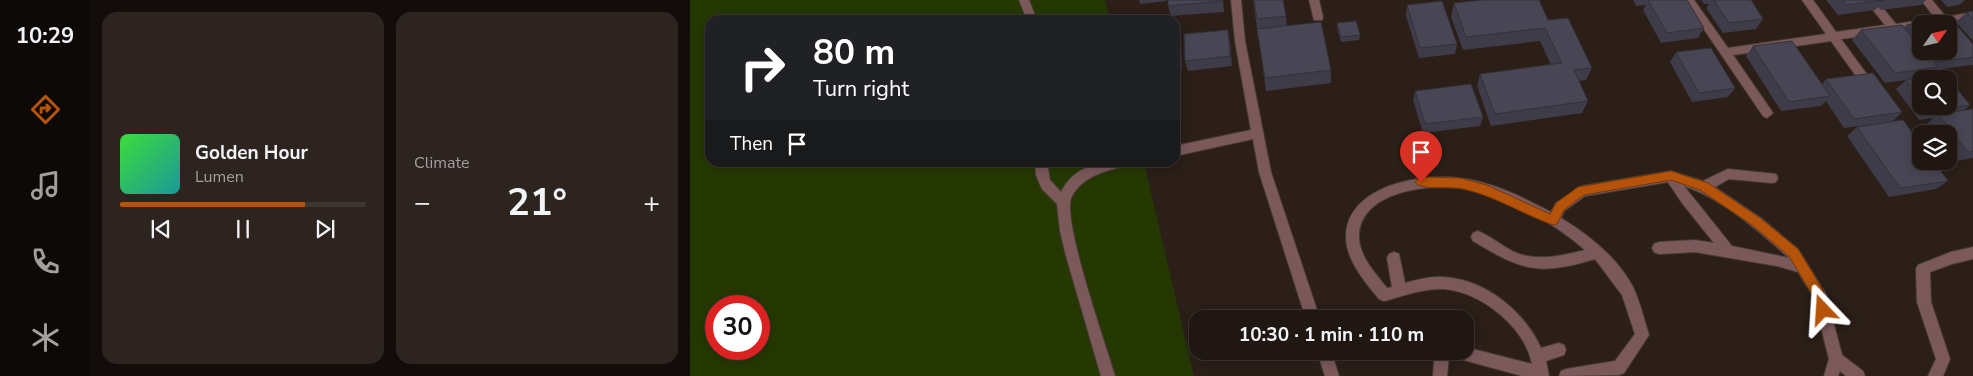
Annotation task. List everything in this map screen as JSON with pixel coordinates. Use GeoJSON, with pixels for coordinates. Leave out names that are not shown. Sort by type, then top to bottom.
{"type":"FeatureCollection","features":[{"type":"Feature","properties":{"kind":"street"},"geometry":{"type":"LineString","coordinates":[[1024,0],[1030,15]]}},
{"type":"Feature","properties":{"kind":"street"},"geometry":{"type":"LineString","coordinates":[[1236,0],[1240,41],[1265,172],[1311,310]]}},
{"type":"Feature","properties":{"kind":"street"},"geometry":{"type":"LineString","coordinates":[[1314,0],[1318,17]]}},
{"type":"Feature","properties":{"kind":"street"},"geometry":{"type":"LineString","coordinates":[[1689,0],[1768,113]]}},
{"type":"Feature","properties":{"kind":"street"},"geometry":{"type":"LineString","coordinates":[[1807,0],[1832,37],[1880,100]]}},
{"type":"Feature","properties":{"kind":"street"},"geometry":{"type":"LineString","coordinates":[[1870,0],[1894,28]]}},
{"type":"Feature","properties":{"kind":"street"},"geometry":{"type":"LineString","coordinates":[[1926,0],[1939,15]]}},
{"type":"Feature","properties":{"kind":"street"},"geometry":{"type":"LineString","coordinates":[[1958,22],[1973,16]]}},
{"type":"Feature","properties":{"kind":"street"},"geometry":{"type":"LineString","coordinates":[[1726,52],[1912,25]]}},
{"type":"Feature","properties":{"kind":"street"},"geometry":{"type":"LineString","coordinates":[[1180,150],[1258,133]]}},
{"type":"Feature","properties":{"kind":"street"},"geometry":{"type":"LineString","coordinates":[[1042,167],[1044,184],[1052,195],[1063,201]]}},
{"type":"Feature","properties":{"kind":"street"},"geometry":{"type":"LineString","coordinates":[[1103,167],[1091,171],[1078,179],[1068,189],[1063,201],[1066,231],[1108,376]]}},
{"type":"Feature","properties":{"kind":"street"},"geometry":{"type":"LineString","coordinates":[[1704,187],[1728,174],[1772,178]]}},
{"type":"Feature","properties":{"kind":"street"},"geometry":{"type":"LineString","coordinates":[[1671,176],[1686,199],[1728,250]]}},
{"type":"Feature","properties":{"kind":"street"},"geometry":{"type":"LineString","coordinates":[[1553,220],[1560,207],[1582,191],[1671,176],[1704,187],[1764,228],[1793,253],[1819,294],[1836,359],[1831,376]]}},
{"type":"Feature","properties":{"kind":"street"},"geometry":{"type":"LineString","coordinates":[[1474,357],[1542,375],[1538,356],[1532,342],[1501,307],[1476,290],[1443,283],[1384,295],[1361,265],[1352,235],[1360,212],[1382,194],[1421,182],[1460,183],[1487,190],[1553,220],[1597,252],[1625,287],[1642,335],[1619,368],[1566,376]]}},
{"type":"Feature","properties":{"kind":"street"},"geometry":{"type":"LineString","coordinates":[[1478,237],[1500,251],[1524,261],[1575,259],[1597,252]]}},
{"type":"Feature","properties":{"kind":"street"},"geometry":{"type":"LineString","coordinates":[[1659,248],[1695,246],[1728,250],[1777,260],[1803,268]]}},
{"type":"Feature","properties":{"kind":"street"},"geometry":{"type":"LineString","coordinates":[[1935,376],[1943,358],[1924,302],[1924,269],[1951,258],[1973,253]]}},
{"type":"Feature","properties":{"kind":"street"},"geometry":{"type":"LineString","coordinates":[[1394,258],[1400,291]]}},
{"type":"Feature","properties":{"kind":"street"},"geometry":{"type":"LineString","coordinates":[[1538,356],[1559,350]]}},
{"type":"Feature","properties":{"kind":"street"},"geometry":{"type":"LineString","coordinates":[[1836,359],[1858,376]]}},
{"type":"Feature","properties":{"kind":"street"},"geometry":{"type":"LineString","coordinates":[[1327,360],[1332,376]]}},
{"type":"Feature","properties":{"kind":"street"},"geometry":{"type":"LineString","coordinates":[[1440,376],[1441,360]]}},
{"type":"Feature","properties":{"kind":"green space"},"geometry":{"type":"Polygon","coordinates":[[[690,0],[1105,0],[1109,15],[705,15],[705,167],[1145,167],[1194,376],[690,376],[690,0]]]}},
{"type":"Feature","properties":{"kind":"building"},"geometry":{"type":"Polygon","coordinates":[[[1168,0],[1222,0],[1222,1],[1168,6],[1168,0]]]}},
{"type":"Feature","properties":{"kind":"building"},"geometry":{"type":"Polygon","coordinates":[[[1254,0],[1283,0],[1286,16],[1257,19],[1254,0]]]}},
{"type":"Feature","properties":{"kind":"building"},"geometry":{"type":"Polygon","coordinates":[[[1482,0],[1539,0],[1548,20],[1568,18],[1592,68],[1574,70],[1588,101],[1495,114],[1480,74],[1562,63],[1545,28],[1466,37],[1454,3],[1482,0]]]}},
{"type":"Feature","properties":{"kind":"building"},"geometry":{"type":"Polygon","coordinates":[[[1648,0],[1687,0],[1704,28],[1667,33],[1648,0]]]}},
{"type":"Feature","properties":{"kind":"building"},"geometry":{"type":"Polygon","coordinates":[[[1714,0],[1751,0],[1763,19],[1729,23],[1714,0]]]}},
{"type":"Feature","properties":{"kind":"building"},"geometry":{"type":"Polygon","coordinates":[[[1843,0],[1884,0],[1846,5],[1843,0]]]}},
{"type":"Feature","properties":{"kind":"building"},"geometry":{"type":"Polygon","coordinates":[[[1442,1],[1457,44],[1420,48],[1407,5],[1442,1]]]}},
{"type":"Feature","properties":{"kind":"building"},"geometry":{"type":"Polygon","coordinates":[[[1973,11],[1973,19],[1967,12],[1973,11]]]}},
{"type":"Feature","properties":{"kind":"building"},"geometry":{"type":"Polygon","coordinates":[[[1356,21],[1360,35],[1341,37],[1337,23],[1356,21]]]}},
{"type":"Feature","properties":{"kind":"building"},"geometry":{"type":"Polygon","coordinates":[[[1321,22],[1331,70],[1265,78],[1257,29],[1321,22]]]}},
{"type":"Feature","properties":{"kind":"building"},"geometry":{"type":"Polygon","coordinates":[[[1912,24],[1912,31],[1907,25],[1912,24]]]}},
{"type":"Feature","properties":{"kind":"building"},"geometry":{"type":"Polygon","coordinates":[[[1902,25],[1912,37],[1912,60],[1932,60],[1938,67],[1895,73],[1861,30],[1902,25]]]}},
{"type":"Feature","properties":{"kind":"building"},"geometry":{"type":"Polygon","coordinates":[[[1958,27],[1973,44],[1973,57],[1958,59],[1958,27]]]}},
{"type":"Feature","properties":{"kind":"building"},"geometry":{"type":"Polygon","coordinates":[[[1228,30],[1230,56],[1185,61],[1184,34],[1228,30]]]}},
{"type":"Feature","properties":{"kind":"building"},"geometry":{"type":"Polygon","coordinates":[[[1792,41],[1830,96],[1789,102],[1753,46],[1792,41]]]}},
{"type":"Feature","properties":{"kind":"building"},"geometry":{"type":"Polygon","coordinates":[[[1711,48],[1735,88],[1699,93],[1676,52],[1711,48]]]}},
{"type":"Feature","properties":{"kind":"building"},"geometry":{"type":"Polygon","coordinates":[[[1936,60],[1951,60],[1937,62],[1936,60]]]}},
{"type":"Feature","properties":{"kind":"building"},"geometry":{"type":"Polygon","coordinates":[[[1873,73],[1902,112],[1854,119],[1826,79],[1873,73]]]}},
{"type":"Feature","properties":{"kind":"building"},"geometry":{"type":"Polygon","coordinates":[[[1912,79],[1912,88],[1906,80],[1912,79]]]}},
{"type":"Feature","properties":{"kind":"building"},"geometry":{"type":"Polygon","coordinates":[[[1471,84],[1483,117],[1425,124],[1415,91],[1471,84]]]}},
{"type":"Feature","properties":{"kind":"building"},"geometry":{"type":"Polygon","coordinates":[[[1957,89],[1970,105],[1957,107],[1957,89]]]}},
{"type":"Feature","properties":{"kind":"building"},"geometry":{"type":"Polygon","coordinates":[[[1973,109],[1973,151],[1968,152],[1957,138],[1957,125],[1947,125],[1939,115],[1957,115],[1957,111],[1973,109]]]}},
{"type":"Feature","properties":{"kind":"building"},"geometry":{"type":"Polygon","coordinates":[[[1903,120],[1912,132],[1912,170],[1940,170],[1948,181],[1900,188],[1857,127],[1903,120]]]}},
{"type":"Feature","properties":{"kind":"route"},"geometry":{"type":"LineString","coordinates":[[1421,182],[1460,183],[1487,190],[1553,220],[1560,207],[1582,191],[1671,176],[1704,187],[1756,222],[1793,253],[1819,294],[1823,310]]}}]}
